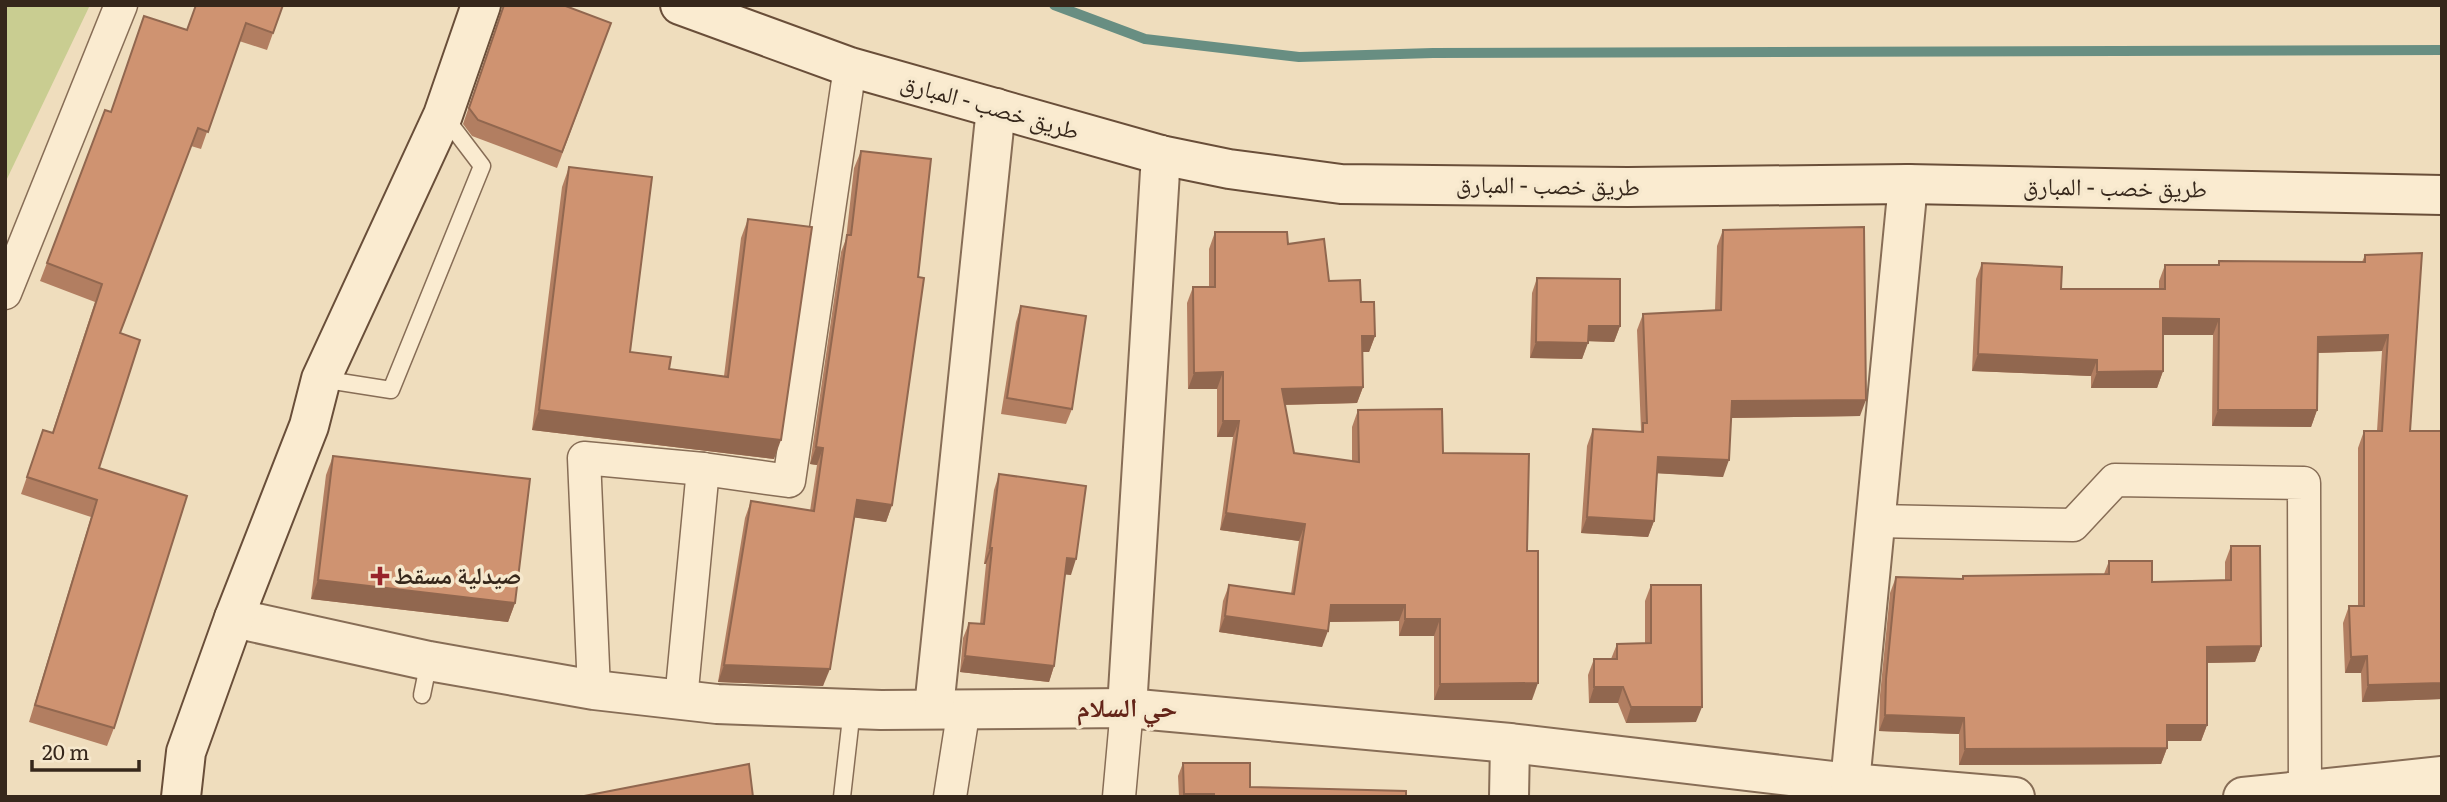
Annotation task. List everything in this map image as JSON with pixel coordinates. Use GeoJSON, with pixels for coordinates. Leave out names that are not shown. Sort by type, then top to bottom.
{"type":"FeatureCollection","features":[{"type":"Feature","properties":{"kind":"street"},"geometry":{"type":"LineString","coordinates":[[5,293],[121,5]]}},
{"type":"Feature","properties":{"kind":"street"},"geometry":{"type":"LineString","coordinates":[[156,797],[186,751],[234,618],[309,426],[321,379],[443,115],[481,5]]}},
{"type":"Feature","properties":{"kind":"street","name":"طريق خصب - المبارق"},"geometry":{"type":"LineString","coordinates":[[680,5],[850,67],[1161,155],[1229,169],[1340,184],[1628,187],[1908,184],[2442,195]]}},
{"type":"Feature","properties":{"kind":"street"},"geometry":{"type":"LineString","coordinates":[[594,690],[584,458],[703,469],[789,481],[850,67]]}},
{"type":"Feature","properties":{"kind":"street"},"geometry":{"type":"LineString","coordinates":[[950,797],[949,708],[996,108]]}},
{"type":"Feature","properties":{"kind":"street"},"geometry":{"type":"LineString","coordinates":[[1119,797],[1127,708],[1161,155]]}},
{"type":"Feature","properties":{"kind":"street"},"geometry":{"type":"LineString","coordinates":[[1850,782],[1908,184]]}},
{"type":"Feature","properties":{"kind":"street"},"geometry":{"type":"LineString","coordinates":[[681,700],[703,469]]}},
{"type":"Feature","properties":{"kind":"street"},"geometry":{"type":"LineString","coordinates":[[1876,521],[2073,525],[2115,480],[2304,483],[2305,792]]}},
{"type":"Feature","properties":{"kind":"street"},"geometry":{"type":"LineString","coordinates":[[234,618],[426,678],[594,690],[717,704],[852,709],[1127,708],[1510,743],[1850,782],[1902,792],[2015,797]]}},
{"type":"Feature","properties":{"kind":"street"},"geometry":{"type":"LineString","coordinates":[[1509,797],[1510,743]]}},
{"type":"Feature","properties":{"kind":"street"},"geometry":{"type":"LineString","coordinates":[[181,797],[186,751]]}},
{"type":"Feature","properties":{"kind":"street"},"geometry":{"type":"LineString","coordinates":[[2243,797],[2442,776]]}},
{"type":"Feature","properties":{"kind":"lane"},"geometry":{"type":"LineString","coordinates":[[321,379],[391,390],[482,166],[443,115]]}},
{"type":"Feature","properties":{"kind":"lane"},"geometry":{"type":"LineString","coordinates":[[842,797],[852,709]]}},
{"type":"Feature","properties":{"kind":"green space"},"geometry":{"type":"Polygon","coordinates":[[[5,5],[90,5],[5,183],[5,5]]]}},
{"type":"Feature","properties":{"kind":"building"},"geometry":{"type":"Polygon","coordinates":[[[196,5],[283,5],[273,33],[246,23],[208,132],[198,128],[120,333],[140,340],[99,468],[187,496],[114,728],[35,705],[97,500],[27,477],[43,430],[53,433],[102,284],[47,263],[105,110],[111,112],[144,16],[187,30],[196,5]]]}},
{"type":"Feature","properties":{"kind":"building"},"geometry":{"type":"Polygon","coordinates":[[[504,5],[563,5],[611,23],[562,152],[478,120],[469,108],[504,5]]]}},
{"type":"Feature","properties":{"kind":"building"},"geometry":{"type":"Polygon","coordinates":[[[861,151],[931,159],[918,277],[924,278],[892,505],[857,500],[830,669],[724,665],[751,501],[814,511],[823,448],[816,447],[847,235],[851,235],[861,151]]]}},
{"type":"Feature","properties":{"kind":"building"},"geometry":{"type":"Polygon","coordinates":[[[569,167],[652,177],[630,352],[671,357],[669,369],[728,377],[748,219],[812,227],[781,440],[539,410],[569,167]]]}},
{"type":"Feature","properties":{"kind":"building"},"geometry":{"type":"Polygon","coordinates":[[[1864,227],[1866,400],[1732,401],[1729,460],[1658,457],[1654,521],[1587,517],[1593,429],[1643,432],[1643,423],[1647,423],[1643,314],[1721,310],[1723,230],[1864,227]]]}},
{"type":"Feature","properties":{"kind":"building"},"geometry":{"type":"Polygon","coordinates":[[[1215,232],[1287,232],[1288,244],[1324,239],[1329,281],[1360,280],[1361,302],[1374,302],[1375,336],[1362,336],[1363,387],[1282,389],[1294,453],[1359,462],[1358,410],[1442,409],[1443,453],[1529,454],[1527,551],[1538,551],[1538,683],[1440,684],[1440,619],[1405,619],[1405,605],[1331,605],[1328,631],[1225,616],[1229,585],[1294,594],[1305,524],[1226,513],[1239,421],[1223,421],[1223,372],[1194,373],[1193,287],[1215,287],[1215,232]]]}},
{"type":"Feature","properties":{"kind":"building"},"geometry":{"type":"Polygon","coordinates":[[[2422,253],[2410,431],[2442,431],[2442,683],[2368,685],[2367,656],[2351,657],[2349,606],[2364,606],[2364,431],[2382,431],[2388,335],[2318,337],[2317,410],[2218,410],[2219,319],[2163,318],[2163,371],[2097,372],[2097,360],[1978,354],[1982,263],[2062,267],[2061,289],[2165,289],[2165,265],[2219,265],[2219,261],[2365,262],[2365,255],[2422,253]]]}},
{"type":"Feature","properties":{"kind":"building"},"geometry":{"type":"Polygon","coordinates":[[[1537,278],[1620,279],[1620,326],[1589,326],[1588,343],[1536,342],[1537,278]]]}},
{"type":"Feature","properties":{"kind":"building"},"geometry":{"type":"Polygon","coordinates":[[[1021,306],[1086,316],[1072,409],[1007,398],[1021,306]]]}},
{"type":"Feature","properties":{"kind":"building"},"geometry":{"type":"Polygon","coordinates":[[[333,456],[530,479],[515,603],[318,580],[333,456]]]}},
{"type":"Feature","properties":{"kind":"building"},"geometry":{"type":"Polygon","coordinates":[[[999,474],[1086,486],[1076,559],[1067,558],[1054,666],[965,656],[969,623],[984,624],[999,474]]]}},
{"type":"Feature","properties":{"kind":"building"},"geometry":{"type":"Polygon","coordinates":[[[2231,546],[2260,546],[2261,646],[2207,647],[2207,725],[2167,725],[2167,748],[1965,749],[1964,718],[1885,715],[1896,577],[1963,579],[1963,576],[2109,574],[2109,561],[2152,561],[2152,582],[2231,580],[2231,546]]]}},
{"type":"Feature","properties":{"kind":"building"},"geometry":{"type":"Polygon","coordinates":[[[1651,585],[1701,585],[1702,707],[1631,707],[1623,687],[1594,687],[1594,659],[1617,659],[1617,644],[1651,643],[1651,585]]]}},
{"type":"Feature","properties":{"kind":"building"},"geometry":{"type":"Polygon","coordinates":[[[1183,763],[1250,763],[1250,787],[1406,791],[1406,797],[1214,797],[1214,794],[1184,794],[1183,763]]]}},
{"type":"Feature","properties":{"kind":"building"},"geometry":{"type":"Polygon","coordinates":[[[749,764],[753,797],[579,797],[749,764]]]}},
{"type":"Feature","properties":{"kind":"waterway"},"geometry":{"type":"LineString","coordinates":[[1054,5],[1145,39],[1299,57],[1433,53],[2442,50]]}},
{"type":"Feature","properties":{"kind":"place","name":"صيدلية مسقط"},"geometry":{"type":"Point","coordinates":[380,576]}},
{"type":"Feature","properties":{"kind":"district","name":"حي السلام"},"geometry":{"type":"Point","coordinates":[1127,708]}}]}
